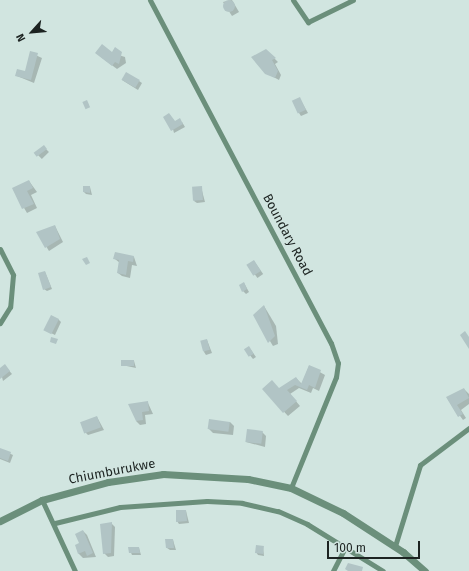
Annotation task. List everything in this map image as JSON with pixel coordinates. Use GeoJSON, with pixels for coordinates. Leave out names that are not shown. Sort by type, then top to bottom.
{"type":"FeatureCollection","features":[{"type":"Feature","properties":{"kind":"street","name":"Boundary Road"},"geometry":{"type":"LineString","coordinates":[[150,0],[331,343],[338,363],[336,377],[291,488]]}},
{"type":"Feature","properties":{"kind":"street"},"geometry":{"type":"LineString","coordinates":[[293,0],[308,22],[353,0]]}},
{"type":"Feature","properties":{"kind":"street"},"geometry":{"type":"LineString","coordinates":[[0,249],[13,275],[10,307],[0,323]]}},
{"type":"Feature","properties":{"kind":"street"},"geometry":{"type":"LineString","coordinates":[[395,546],[420,465],[469,428]]}},
{"type":"Feature","properties":{"kind":"street","name":"Chiumburukwe"},"geometry":{"type":"LineString","coordinates":[[0,521],[42,500],[108,482],[163,474],[215,475],[291,488],[343,513],[395,546],[425,571]]}},
{"type":"Feature","properties":{"kind":"street"},"geometry":{"type":"LineString","coordinates":[[42,500],[55,523],[75,571]]}},
{"type":"Feature","properties":{"kind":"street"},"geometry":{"type":"LineString","coordinates":[[55,523],[120,507],[207,501],[242,503],[278,511],[346,546],[383,571]]}},
{"type":"Feature","properties":{"kind":"street"},"geometry":{"type":"LineString","coordinates":[[333,571],[346,546]]}},
{"type":"Feature","properties":{"kind":"building"},"geometry":{"type":"Polygon","coordinates":[[[231,0],[234,1],[234,11],[227,12],[224,11],[223,4],[224,1],[231,0]]]}},
{"type":"Feature","properties":{"kind":"building"},"geometry":{"type":"Polygon","coordinates":[[[102,44],[112,52],[115,47],[122,52],[119,64],[115,62],[112,66],[95,53],[102,44]]]}},
{"type":"Feature","properties":{"kind":"building"},"geometry":{"type":"Polygon","coordinates":[[[266,49],[276,58],[272,60],[278,71],[275,78],[265,74],[251,57],[266,49]]]}},
{"type":"Feature","properties":{"kind":"building"},"geometry":{"type":"Polygon","coordinates":[[[30,51],[38,53],[31,80],[15,76],[17,69],[25,71],[30,51]]]}},
{"type":"Feature","properties":{"kind":"building"},"geometry":{"type":"Polygon","coordinates":[[[126,72],[140,80],[135,88],[122,80],[126,72]]]}},
{"type":"Feature","properties":{"kind":"building"},"geometry":{"type":"Polygon","coordinates":[[[300,97],[306,110],[298,113],[292,101],[300,97]]]}},
{"type":"Feature","properties":{"kind":"building"},"geometry":{"type":"Polygon","coordinates":[[[87,100],[90,107],[86,109],[82,102],[87,100]]]}},
{"type":"Feature","properties":{"kind":"building"},"geometry":{"type":"Polygon","coordinates":[[[169,113],[175,121],[180,118],[183,124],[171,131],[163,117],[169,113]]]}},
{"type":"Feature","properties":{"kind":"building"},"geometry":{"type":"Polygon","coordinates":[[[44,145],[47,149],[37,157],[34,153],[44,145]]]}},
{"type":"Feature","properties":{"kind":"building"},"geometry":{"type":"Polygon","coordinates":[[[29,180],[33,188],[27,191],[34,204],[22,209],[12,188],[29,180]]]}},
{"type":"Feature","properties":{"kind":"building"},"geometry":{"type":"Polygon","coordinates":[[[83,186],[90,186],[90,193],[83,192],[83,186]]]}},
{"type":"Feature","properties":{"kind":"building"},"geometry":{"type":"Polygon","coordinates":[[[202,186],[203,200],[193,201],[192,187],[202,186]]]}},
{"type":"Feature","properties":{"kind":"building"},"geometry":{"type":"Polygon","coordinates":[[[55,225],[60,239],[45,248],[36,232],[55,225]]]}},
{"type":"Feature","properties":{"kind":"building"},"geometry":{"type":"Polygon","coordinates":[[[115,252],[134,256],[133,262],[128,261],[126,275],[117,273],[119,260],[113,259],[115,252]]]}},
{"type":"Feature","properties":{"kind":"building"},"geometry":{"type":"Polygon","coordinates":[[[87,257],[90,263],[86,265],[82,259],[87,257]]]}},
{"type":"Feature","properties":{"kind":"building"},"geometry":{"type":"Polygon","coordinates":[[[254,260],[261,271],[253,276],[246,265],[254,260]]]}},
{"type":"Feature","properties":{"kind":"building"},"geometry":{"type":"Polygon","coordinates":[[[45,271],[51,287],[43,290],[38,273],[45,271]]]}},
{"type":"Feature","properties":{"kind":"building"},"geometry":{"type":"Polygon","coordinates":[[[244,282],[247,289],[242,292],[239,285],[244,282]]]}},
{"type":"Feature","properties":{"kind":"building"},"geometry":{"type":"Polygon","coordinates":[[[264,305],[275,336],[268,343],[253,315],[264,305]]]}},
{"type":"Feature","properties":{"kind":"building"},"geometry":{"type":"Polygon","coordinates":[[[51,315],[59,319],[51,334],[43,330],[51,315]]]}},
{"type":"Feature","properties":{"kind":"building"},"geometry":{"type":"Polygon","coordinates":[[[465,331],[469,337],[469,349],[460,335],[465,331]]]}},
{"type":"Feature","properties":{"kind":"building"},"geometry":{"type":"Polygon","coordinates":[[[51,337],[58,339],[56,344],[50,342],[51,337]]]}},
{"type":"Feature","properties":{"kind":"building"},"geometry":{"type":"Polygon","coordinates":[[[207,339],[210,350],[203,351],[200,341],[207,339]]]}},
{"type":"Feature","properties":{"kind":"building"},"geometry":{"type":"Polygon","coordinates":[[[249,346],[254,354],[249,357],[244,349],[249,346]]]}},
{"type":"Feature","properties":{"kind":"building"},"geometry":{"type":"Polygon","coordinates":[[[121,360],[134,360],[134,366],[121,366],[121,360]]]}},
{"type":"Feature","properties":{"kind":"building"},"geometry":{"type":"Polygon","coordinates":[[[5,364],[10,371],[0,379],[0,368],[5,364]]]}},
{"type":"Feature","properties":{"kind":"building"},"geometry":{"type":"Polygon","coordinates":[[[309,365],[321,370],[315,388],[309,385],[307,390],[295,385],[287,390],[297,401],[283,413],[262,389],[272,380],[279,388],[296,377],[301,384],[309,365]]]}},
{"type":"Feature","properties":{"kind":"building"},"geometry":{"type":"Polygon","coordinates":[[[464,388],[469,398],[457,405],[463,414],[458,417],[446,397],[464,388]]]}},
{"type":"Feature","properties":{"kind":"building"},"geometry":{"type":"Polygon","coordinates":[[[148,401],[149,411],[142,412],[143,420],[136,421],[128,404],[148,401]]]}},
{"type":"Feature","properties":{"kind":"building"},"geometry":{"type":"Polygon","coordinates":[[[97,416],[101,427],[84,433],[80,422],[97,416]]]}},
{"type":"Feature","properties":{"kind":"building"},"geometry":{"type":"Polygon","coordinates":[[[209,419],[230,422],[228,432],[208,429],[209,419]]]}},
{"type":"Feature","properties":{"kind":"building"},"geometry":{"type":"Polygon","coordinates":[[[247,429],[263,431],[261,444],[245,442],[247,429]]]}},
{"type":"Feature","properties":{"kind":"building"},"geometry":{"type":"Polygon","coordinates":[[[0,448],[11,452],[8,461],[0,458],[0,448]]]}},
{"type":"Feature","properties":{"kind":"building"},"geometry":{"type":"Polygon","coordinates":[[[176,510],[186,510],[187,521],[176,522],[176,510]]]}},
{"type":"Feature","properties":{"kind":"building"},"geometry":{"type":"Polygon","coordinates":[[[112,522],[111,553],[103,554],[100,524],[112,522]]]}},
{"type":"Feature","properties":{"kind":"building"},"geometry":{"type":"Polygon","coordinates":[[[83,530],[93,553],[87,556],[85,551],[78,554],[75,545],[79,543],[75,534],[83,530]]]}},
{"type":"Feature","properties":{"kind":"building"},"geometry":{"type":"Polygon","coordinates":[[[165,539],[173,539],[174,548],[166,548],[165,539]]]}},
{"type":"Feature","properties":{"kind":"building"},"geometry":{"type":"Polygon","coordinates":[[[256,545],[264,546],[263,554],[255,553],[256,545]]]}},
{"type":"Feature","properties":{"kind":"building"},"geometry":{"type":"Polygon","coordinates":[[[128,547],[139,547],[140,553],[129,553],[128,547]]]}},
{"type":"Feature","properties":{"kind":"building"},"geometry":{"type":"Polygon","coordinates":[[[348,563],[363,567],[362,571],[348,571],[345,569],[348,563]]]}}]}
